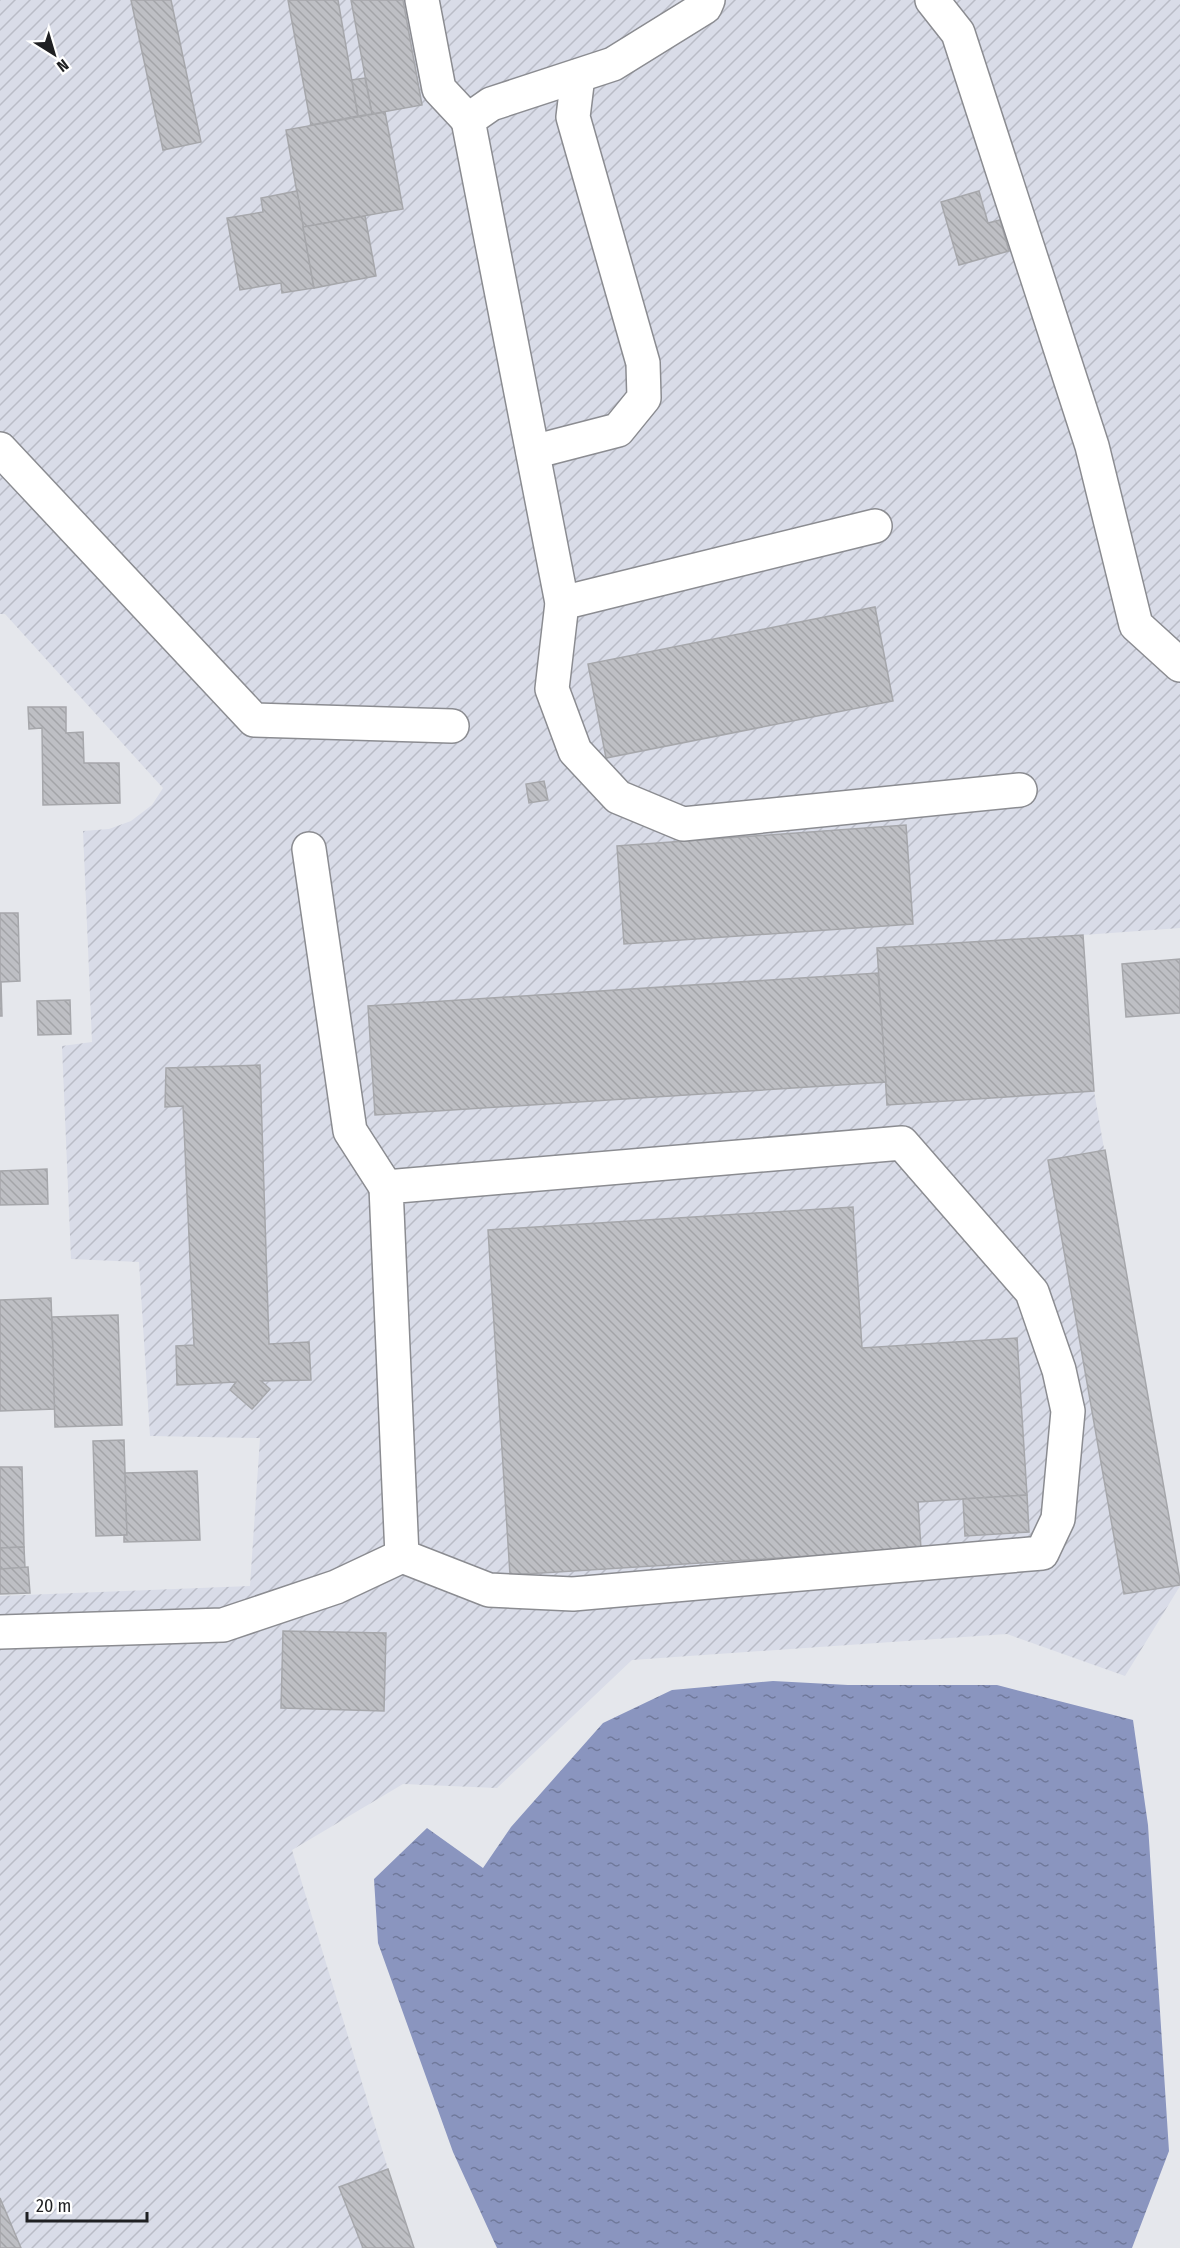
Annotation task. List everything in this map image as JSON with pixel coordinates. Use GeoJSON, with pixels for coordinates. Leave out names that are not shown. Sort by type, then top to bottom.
{"type":"FeatureCollection","features":[{"type":"Feature","properties":{"kind":"lane"},"geometry":{"type":"LineString","coordinates":[[422,0],[440,89],[468,120],[562,603],[552,689],[575,751],[618,797],[683,824],[1020,790]]}},
{"type":"Feature","properties":{"kind":"lane"},"geometry":{"type":"LineString","coordinates":[[468,120],[491,104],[613,64],[705,8],[708,0]]}},
{"type":"Feature","properties":{"kind":"lane"},"geometry":{"type":"LineString","coordinates":[[932,0],[958,33],[1092,447],[1136,625],[1180,665]]}},
{"type":"Feature","properties":{"kind":"lane"},"geometry":{"type":"LineString","coordinates":[[533,452],[618,430],[644,398],[643,363],[573,117],[578,76]]}},
{"type":"Feature","properties":{"kind":"lane"},"geometry":{"type":"LineString","coordinates":[[0,448],[254,720],[452,726]]}},
{"type":"Feature","properties":{"kind":"lane"},"geometry":{"type":"LineString","coordinates":[[562,603],[875,526]]}},
{"type":"Feature","properties":{"kind":"lane"},"geometry":{"type":"LineString","coordinates":[[309,849],[350,1131],[386,1187],[402,1556]]}},
{"type":"Feature","properties":{"kind":"lane"},"geometry":{"type":"LineString","coordinates":[[0,1632],[223,1625],[336,1587],[402,1556],[489,1590],[573,1594],[1042,1552],[1058,1519],[1068,1411],[1059,1370],[1032,1292],[902,1143],[386,1187]]}},
{"type":"Feature","properties":{"kind":"shaded area"},"geometry":{"type":"Polygon","coordinates":[[[0,0],[1180,0],[1180,928],[1083,935],[1094,1091],[1180,1586],[1125,1676],[1007,1634],[632,1660],[497,1788],[403,1784],[292,1850],[414,2248],[0,2248],[0,1596],[250,1586],[260,1438],[150,1436],[139,1262],[71,1259],[62,1046],[92,1042],[83,831],[109,829],[131,821],[152,805],[163,788],[5,614],[0,614],[0,0]]]}},
{"type":"Feature","properties":{"kind":"water"},"geometry":{"type":"Polygon","coordinates":[[[773,1681],[848,1685],[997,1685],[1133,1720],[1148,1825],[1169,2151],[1132,2248],[497,2248],[453,2152],[378,1943],[374,1879],[427,1828],[483,1868],[511,1827],[603,1723],[672,1690],[773,1681]]]}},
{"type":"Feature","properties":{"kind":"building"},"geometry":{"type":"Polygon","coordinates":[[[131,0],[171,0],[201,142],[163,150],[131,0]]]}},
{"type":"Feature","properties":{"kind":"building"},"geometry":{"type":"Polygon","coordinates":[[[288,0],[338,0],[358,116],[311,125],[288,0]]]}},
{"type":"Feature","properties":{"kind":"building"},"geometry":{"type":"Polygon","coordinates":[[[351,0],[403,0],[422,105],[372,114],[351,0]]]}},
{"type":"Feature","properties":{"kind":"building"},"geometry":{"type":"Polygon","coordinates":[[[365,78],[372,114],[358,116],[352,80],[365,78]]]}},
{"type":"Feature","properties":{"kind":"building"},"geometry":{"type":"Polygon","coordinates":[[[385,112],[403,209],[303,227],[286,130],[385,112]]]}},
{"type":"Feature","properties":{"kind":"building"},"geometry":{"type":"Polygon","coordinates":[[[297,191],[314,288],[282,293],[281,283],[240,290],[227,218],[263,212],[261,198],[297,191]]]}},
{"type":"Feature","properties":{"kind":"building"},"geometry":{"type":"Polygon","coordinates":[[[979,191],[988,223],[1000,220],[1009,251],[959,265],[941,202],[979,191]]]}},
{"type":"Feature","properties":{"kind":"building"},"geometry":{"type":"Polygon","coordinates":[[[365,216],[376,276],[314,288],[303,227],[365,216]]]}},
{"type":"Feature","properties":{"kind":"building"},"geometry":{"type":"Polygon","coordinates":[[[875,607],[893,701],[606,758],[588,664],[875,607]]]}},
{"type":"Feature","properties":{"kind":"building"},"geometry":{"type":"Polygon","coordinates":[[[28,707],[66,707],[66,733],[83,732],[84,763],[119,763],[120,803],[43,805],[42,728],[29,729],[28,707]]]}},
{"type":"Feature","properties":{"kind":"building"},"geometry":{"type":"Polygon","coordinates":[[[544,781],[548,800],[529,803],[526,784],[544,781]]]}},
{"type":"Feature","properties":{"kind":"building"},"geometry":{"type":"Polygon","coordinates":[[[906,825],[913,924],[624,944],[617,846],[906,825]]]}},
{"type":"Feature","properties":{"kind":"building"},"geometry":{"type":"Polygon","coordinates":[[[0,913],[18,913],[20,981],[1,982],[2,1016],[0,1016],[0,913]]]}},
{"type":"Feature","properties":{"kind":"building"},"geometry":{"type":"Polygon","coordinates":[[[1083,935],[1094,1091],[887,1105],[877,948],[1083,935]]]}},
{"type":"Feature","properties":{"kind":"building"},"geometry":{"type":"Polygon","coordinates":[[[1180,959],[1180,1013],[1126,1017],[1122,964],[1180,959]]]}},
{"type":"Feature","properties":{"kind":"building"},"geometry":{"type":"Polygon","coordinates":[[[878,973],[886,1082],[375,1115],[368,1006],[878,973]]]}},
{"type":"Feature","properties":{"kind":"building"},"geometry":{"type":"Polygon","coordinates":[[[70,1000],[71,1034],[38,1035],[37,1001],[70,1000]]]}},
{"type":"Feature","properties":{"kind":"building"},"geometry":{"type":"Polygon","coordinates":[[[260,1065],[269,1344],[309,1342],[311,1380],[261,1381],[270,1389],[252,1409],[230,1390],[236,1382],[177,1385],[176,1346],[194,1345],[183,1106],[165,1107],[166,1068],[260,1065]]]}},
{"type":"Feature","properties":{"kind":"building"},"geometry":{"type":"Polygon","coordinates":[[[1105,1150],[1180,1580],[1180,1585],[1124,1594],[1048,1160],[1105,1150]]]}},
{"type":"Feature","properties":{"kind":"building"},"geometry":{"type":"Polygon","coordinates":[[[47,1169],[48,1204],[0,1205],[0,1171],[47,1169]]]}},
{"type":"Feature","properties":{"kind":"building"},"geometry":{"type":"Polygon","coordinates":[[[853,1207],[862,1348],[1017,1338],[1027,1495],[918,1502],[921,1549],[510,1575],[488,1230],[853,1207]]]}},
{"type":"Feature","properties":{"kind":"building"},"geometry":{"type":"Polygon","coordinates":[[[51,1298],[55,1409],[0,1411],[0,1300],[51,1298]]]}},
{"type":"Feature","properties":{"kind":"building"},"geometry":{"type":"Polygon","coordinates":[[[118,1315],[122,1425],[55,1427],[52,1317],[118,1315]]]}},
{"type":"Feature","properties":{"kind":"building"},"geometry":{"type":"Polygon","coordinates":[[[124,1440],[127,1535],[96,1536],[93,1441],[124,1440]]]}},
{"type":"Feature","properties":{"kind":"building"},"geometry":{"type":"Polygon","coordinates":[[[0,1467],[22,1467],[24,1547],[0,1548],[0,1467]]]}},
{"type":"Feature","properties":{"kind":"building"},"geometry":{"type":"Polygon","coordinates":[[[197,1471],[200,1540],[124,1542],[124,1535],[127,1535],[125,1473],[197,1471]]]}},
{"type":"Feature","properties":{"kind":"building"},"geometry":{"type":"Polygon","coordinates":[[[1027,1495],[1029,1532],[965,1536],[963,1499],[1027,1495]]]}},
{"type":"Feature","properties":{"kind":"building"},"geometry":{"type":"Polygon","coordinates":[[[24,1547],[25,1568],[0,1569],[0,1548],[24,1547]]]}},
{"type":"Feature","properties":{"kind":"building"},"geometry":{"type":"Polygon","coordinates":[[[28,1567],[30,1593],[0,1594],[0,1569],[28,1567]]]}},
{"type":"Feature","properties":{"kind":"building"},"geometry":{"type":"Polygon","coordinates":[[[283,1631],[386,1633],[384,1711],[281,1708],[283,1631]]]}},
{"type":"Feature","properties":{"kind":"building"},"geometry":{"type":"Polygon","coordinates":[[[388,2169],[414,2248],[363,2248],[339,2187],[388,2169]]]}},
{"type":"Feature","properties":{"kind":"building"},"geometry":{"type":"Polygon","coordinates":[[[0,2198],[21,2248],[0,2248],[0,2198]]]}}]}
